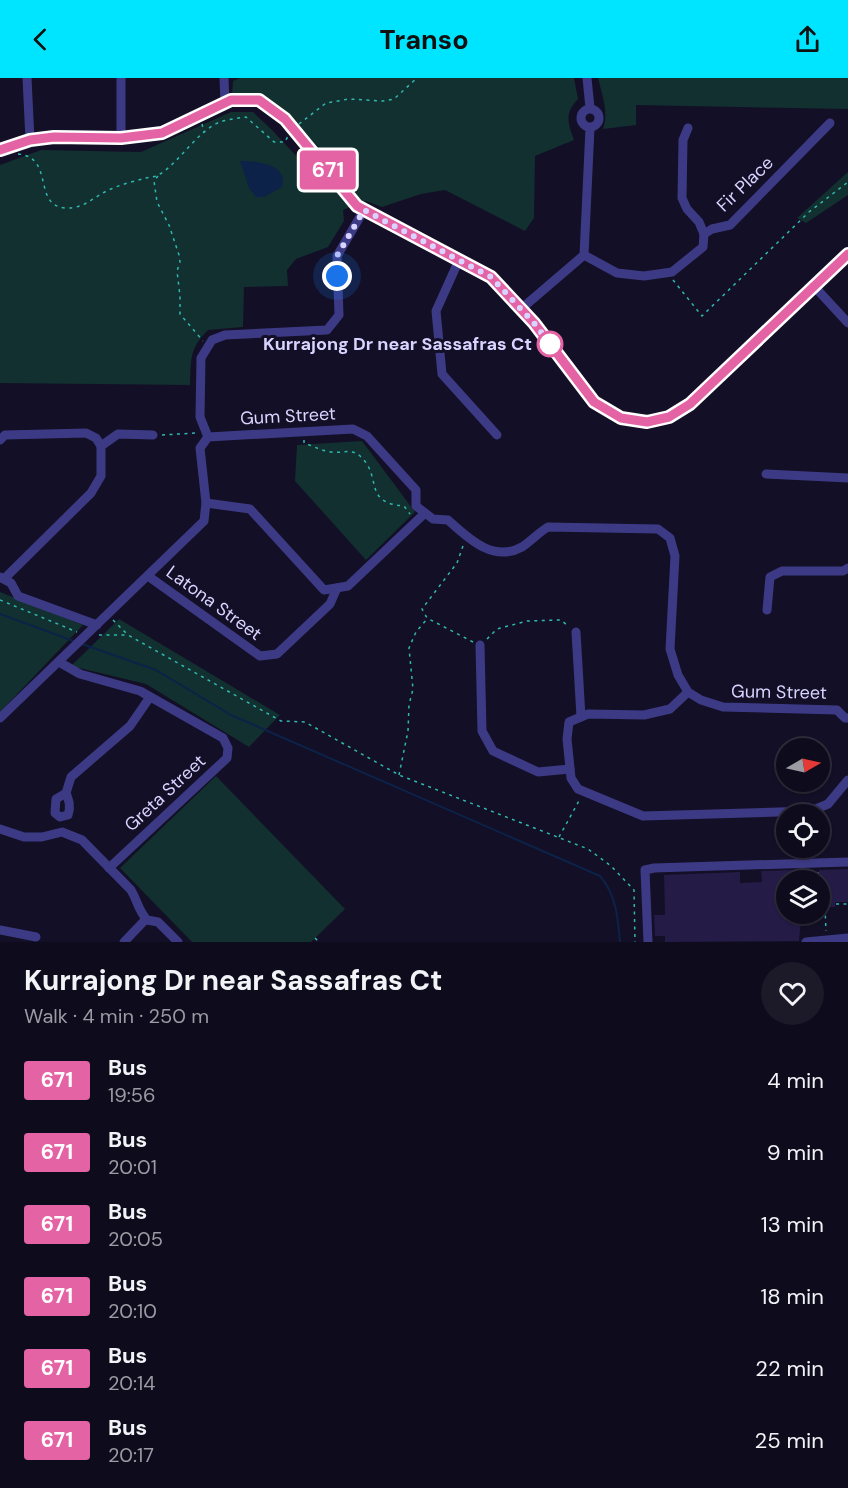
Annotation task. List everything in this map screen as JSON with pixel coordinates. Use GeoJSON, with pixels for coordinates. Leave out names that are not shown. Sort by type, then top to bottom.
{"type":"FeatureCollection","features":[{"type":"Feature","properties":{"kind":"street"},"geometry":{"type":"LineString","coordinates":[[27,78],[30,140]]}},
{"type":"Feature","properties":{"kind":"street"},"geometry":{"type":"LineString","coordinates":[[121,78],[121,138]]}},
{"type":"Feature","properties":{"kind":"street"},"geometry":{"type":"LineString","coordinates":[[224,78],[225,103]]}},
{"type":"Feature","properties":{"kind":"street"},"geometry":{"type":"LineString","coordinates":[[520,309],[584,255],[590,128],[599,119],[597,113],[590,108],[587,78]]}},
{"type":"Feature","properties":{"kind":"street"},"geometry":{"type":"LineString","coordinates":[[0,150],[30,140],[54,137],[121,138],[162,133],[231,100],[259,100],[285,119],[357,206],[491,277],[534,323],[594,402],[621,418],[647,422],[669,417],[690,404],[848,254]]}},
{"type":"Feature","properties":{"kind":"street","name":"Fir Place"},"geometry":{"type":"LineString","coordinates":[[704,234],[712,229],[730,225],[830,123]]}},
{"type":"Feature","properties":{"kind":"street"},"geometry":{"type":"LineString","coordinates":[[584,255],[617,273],[644,276],[672,272],[703,247],[704,234],[699,222],[687,209],[682,198],[683,140],[688,128]]}},
{"type":"Feature","properties":{"kind":"street"},"geometry":{"type":"LineString","coordinates":[[0,718],[204,521],[206,503],[200,448],[207,434],[200,417],[201,358],[212,340],[225,335],[327,330],[339,315],[337,256],[364,210]]}},
{"type":"Feature","properties":{"kind":"street"},"geometry":{"type":"LineString","coordinates":[[459,260],[436,311],[442,374],[497,435]]}},
{"type":"Feature","properties":{"kind":"street"},"geometry":{"type":"LineString","coordinates":[[813,285],[848,323]]}},
{"type":"Feature","properties":{"kind":"street","name":"Gum Street"},"geometry":{"type":"LineString","coordinates":[[207,434],[353,429],[367,436],[416,490],[416,506],[425,513]]}},
{"type":"Feature","properties":{"kind":"street"},"geometry":{"type":"LineString","coordinates":[[0,440],[5,435],[86,433],[96,438],[101,446],[101,476],[91,492],[2,578],[11,583],[18,596],[97,625]]}},
{"type":"Feature","properties":{"kind":"street"},"geometry":{"type":"LineString","coordinates":[[101,446],[118,434],[153,435]]}},
{"type":"Feature","properties":{"kind":"street"},"geometry":{"type":"LineString","coordinates":[[766,474],[848,478]]}},
{"type":"Feature","properties":{"kind":"street"},"geometry":{"type":"LineString","coordinates":[[206,503],[250,509],[324,590],[348,586],[425,513],[434,519],[448,520],[470,539],[493,552],[508,552],[523,546],[534,535],[548,527],[658,529],[670,538],[675,556],[670,649],[678,675],[688,692],[670,709],[644,715],[588,714],[569,723],[567,739],[571,778],[578,789],[642,816],[811,811],[828,804],[847,784]]}},
{"type":"Feature","properties":{"kind":"street"},"geometry":{"type":"LineString","coordinates":[[767,610],[770,577],[782,571],[846,569]]}},
{"type":"Feature","properties":{"kind":"street","name":"Latona Street"},"geometry":{"type":"LineString","coordinates":[[148,576],[260,656],[278,654],[330,604],[337,588]]}},
{"type":"Feature","properties":{"kind":"street"},"geometry":{"type":"LineString","coordinates":[[576,632],[581,717]]}},
{"type":"Feature","properties":{"kind":"street"},"geometry":{"type":"LineString","coordinates":[[480,645],[482,731],[493,752],[538,772],[570,769]]}},
{"type":"Feature","properties":{"kind":"street","name":"Greta Street"},"geometry":{"type":"LineString","coordinates":[[59,662],[80,675],[140,691],[223,738],[228,747],[227,758],[109,868]]}},
{"type":"Feature","properties":{"kind":"street","name":"Gum Street"},"geometry":{"type":"LineString","coordinates":[[688,692],[701,700],[723,707],[837,710],[848,718]]}},
{"type":"Feature","properties":{"kind":"street"},"geometry":{"type":"LineString","coordinates":[[66,793],[71,777],[130,726],[150,697]]}},
{"type":"Feature","properties":{"kind":"street"},"geometry":{"type":"LineString","coordinates":[[0,829],[24,837],[42,837],[63,832],[82,840],[131,890],[137,899],[138,910],[146,919],[158,921],[178,942]]}},
{"type":"Feature","properties":{"kind":"street"},"geometry":{"type":"LineString","coordinates":[[648,942],[645,870],[848,862]]}},
{"type":"Feature","properties":{"kind":"street"},"geometry":{"type":"LineString","coordinates":[[124,942],[146,919]]}},
{"type":"Feature","properties":{"kind":"street"},"geometry":{"type":"LineString","coordinates":[[0,930],[36,937]]}},
{"type":"Feature","properties":{"kind":"street"},"geometry":{"type":"LineString","coordinates":[[806,942],[848,938]]}},
{"type":"Feature","properties":{"kind":"path"},"geometry":{"type":"LineString","coordinates":[[208,347],[180,314],[177,271],[180,262],[169,225],[157,202],[154,181],[204,133],[222,121],[246,117],[274,142],[285,142],[292,128],[326,103],[349,99],[383,101],[394,99],[417,78]]}},
{"type":"Feature","properties":{"kind":"path"},"geometry":{"type":"LineString","coordinates":[[16,154],[22,154],[39,165],[47,196],[62,208],[78,207],[110,189],[159,175]]}},
{"type":"Feature","properties":{"kind":"path"},"geometry":{"type":"LineString","coordinates":[[667,273],[702,316],[809,212],[848,182]]}},
{"type":"Feature","properties":{"kind":"path"},"geometry":{"type":"LineString","coordinates":[[304,431],[304,443],[333,453],[352,451],[361,457],[368,466],[381,500],[392,505],[404,506],[416,522]]}},
{"type":"Feature","properties":{"kind":"path"},"geometry":{"type":"LineString","coordinates":[[153,435],[207,434]]}},
{"type":"Feature","properties":{"kind":"path"},"geometry":{"type":"LineString","coordinates":[[470,539],[463,544],[457,563],[425,603],[422,609],[427,618],[480,645],[497,629],[527,621],[561,620],[576,632]]}},
{"type":"Feature","properties":{"kind":"path"},"geometry":{"type":"LineString","coordinates":[[0,600],[85,636],[128,635]]}},
{"type":"Feature","properties":{"kind":"path"},"geometry":{"type":"LineString","coordinates":[[108,615],[128,635],[281,721],[305,722],[399,775],[588,849],[611,866],[634,890],[635,942]]}},
{"type":"Feature","properties":{"kind":"path"},"geometry":{"type":"LineString","coordinates":[[399,775],[408,731],[409,705],[413,689],[410,648],[416,632],[427,618]]}},
{"type":"Feature","properties":{"kind":"path"},"geometry":{"type":"LineString","coordinates":[[558,837],[586,793]]}},
{"type":"Feature","properties":{"kind":"path"},"geometry":{"type":"LineString","coordinates":[[836,904],[848,904]]}},
{"type":"Feature","properties":{"kind":"path"},"geometry":{"type":"LineString","coordinates":[[826,924],[826,939]]}},
{"type":"Feature","properties":{"kind":"path"},"geometry":{"type":"LineString","coordinates":[[315,938],[319,942]]}},
{"type":"Feature","properties":{"kind":"green space"},"geometry":{"type":"Polygon","coordinates":[[[240,78],[574,78],[578,99],[568,118],[574,140],[535,156],[534,218],[525,231],[445,190],[421,194],[382,207],[366,201],[343,210],[344,221],[328,247],[296,259],[287,270],[288,286],[244,287],[243,327],[208,330],[194,349],[190,385],[0,383],[0,165],[41,150],[141,152],[231,112],[253,112],[329,191],[351,182],[283,109],[259,95],[232,95],[233,81],[240,78]]]}},
{"type":"Feature","properties":{"kind":"green space"},"geometry":{"type":"Polygon","coordinates":[[[598,78],[848,78],[848,109],[636,105],[636,125],[603,129],[605,110],[598,78]]]}},
{"type":"Feature","properties":{"kind":"green space"},"geometry":{"type":"Polygon","coordinates":[[[848,172],[848,195],[806,223],[797,218],[848,172]]]}},
{"type":"Feature","properties":{"kind":"green space"},"geometry":{"type":"Polygon","coordinates":[[[362,441],[415,512],[366,560],[295,481],[297,445],[362,441]]]}},
{"type":"Feature","properties":{"kind":"green space"},"geometry":{"type":"Polygon","coordinates":[[[0,592],[83,625],[0,712],[0,592]]]}},
{"type":"Feature","properties":{"kind":"green space"},"geometry":{"type":"Polygon","coordinates":[[[119,619],[280,715],[249,747],[146,684],[71,666],[119,619]]]}},
{"type":"Feature","properties":{"kind":"green space"},"geometry":{"type":"Polygon","coordinates":[[[216,776],[345,909],[311,942],[192,942],[120,868],[216,776]]]}},
{"type":"Feature","properties":{"kind":"water"},"geometry":{"type":"Polygon","coordinates":[[[240,161],[270,165],[281,173],[282,187],[264,197],[256,197],[249,188],[240,161]]]}},
{"type":"Feature","properties":{"kind":"building"},"geometry":{"type":"Polygon","coordinates":[[[848,869],[848,902],[835,902],[835,907],[830,907],[830,870],[819,870],[848,869]]]}},
{"type":"Feature","properties":{"kind":"building"},"geometry":{"type":"Polygon","coordinates":[[[761,871],[776,871],[776,924],[801,924],[799,941],[665,942],[665,936],[655,936],[654,915],[665,915],[664,875],[740,872],[740,883],[762,882],[761,871]]]}},
{"type":"Feature","properties":{"kind":"waterway"},"geometry":{"type":"LineString","coordinates":[[0,614],[76,642]]}},
{"type":"Feature","properties":{"kind":"waterway"},"geometry":{"type":"LineString","coordinates":[[82,644],[156,670],[231,715],[600,876],[613,898],[620,942]]}},
{"type":"Feature","properties":{"kind":"bus line","name":"671"},"geometry":{"type":"LineString","coordinates":[[0,150],[30,140],[54,137],[121,138],[162,133],[231,100],[259,100],[285,119],[357,206],[491,277],[534,323],[594,402],[621,418],[647,422],[669,417],[690,404],[848,254]]}},
{"type":"Feature","properties":{"kind":"place","name":"Kurrajong Dr near Sassafras Ct"},"geometry":{"type":"Point","coordinates":[550,344]}},
{"type":"Feature","properties":{"kind":"route"},"geometry":{"type":"LineString","coordinates":[[337,276],[337,256],[364,210],[491,277],[534,323],[550,344]]}}]}
